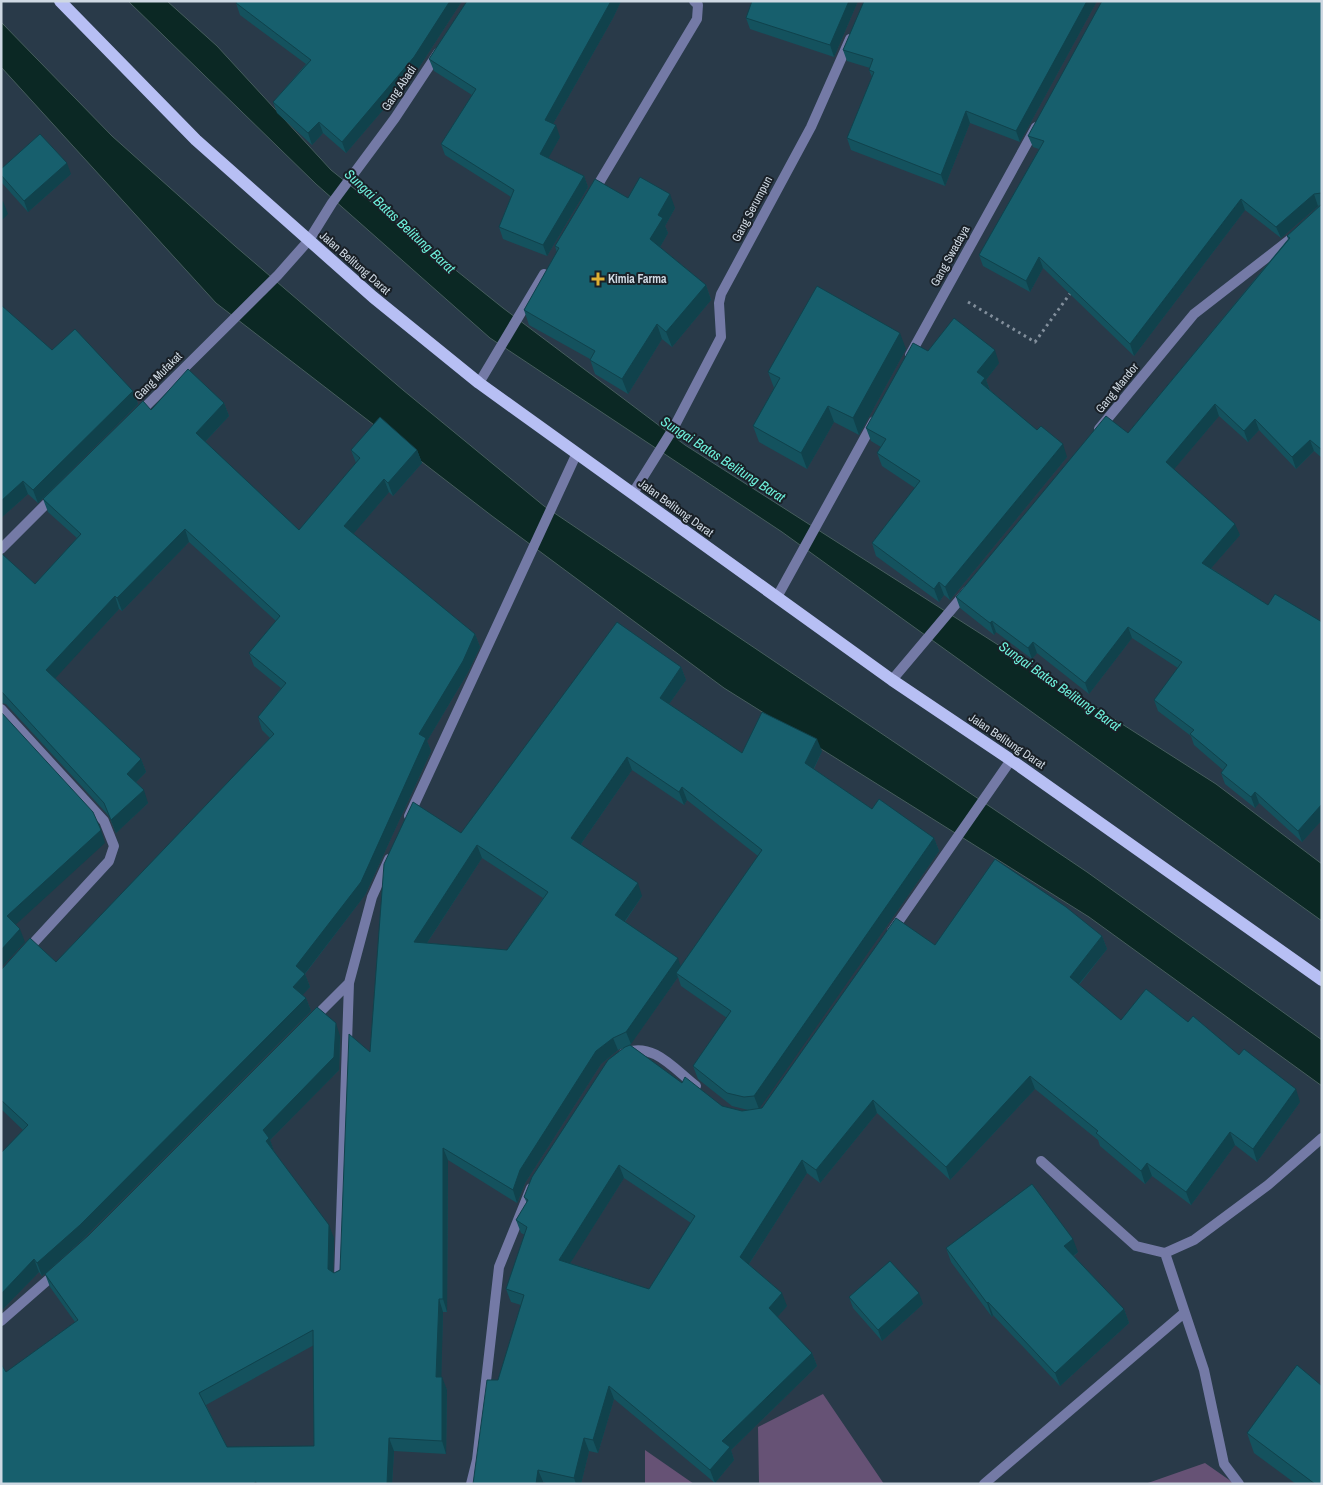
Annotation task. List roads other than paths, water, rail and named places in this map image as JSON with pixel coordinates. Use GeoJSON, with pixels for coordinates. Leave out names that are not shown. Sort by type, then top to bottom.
{"type":"FeatureCollection","features":[{"type":"Feature","properties":{"kind":"main road","name":"Jalan Belitung Darat"},"geometry":{"type":"LineString","coordinates":[[60,1],[196,140],[373,298],[479,383],[576,455],[633,493],[892,680],[1011,760],[1322,980]]}},
{"type":"Feature","properties":{"kind":"street"},"geometry":{"type":"LineString","coordinates":[[587,203],[697,19],[698,5],[694,1]]}},
{"type":"Feature","properties":{"kind":"street","name":"Gang Serumpun"},"geometry":{"type":"LineString","coordinates":[[633,493],[672,429],[721,337],[719,303],[721,294],[810,128],[854,28]]}},
{"type":"Feature","properties":{"kind":"street","name":"Gang Abadi"},"geometry":{"type":"LineString","coordinates":[[332,203],[395,118],[446,42]]}},
{"type":"Feature","properties":{"kind":"street","name":"Gang Swadaya"},"geometry":{"type":"LineString","coordinates":[[904,367],[1043,114]]}},
{"type":"Feature","properties":{"kind":"street","name":"Gang Mufakat"},"geometry":{"type":"LineString","coordinates":[[126,426],[278,276],[309,240],[332,203]]}},
{"type":"Feature","properties":{"kind":"street","name":"Gang Mandor"},"geometry":{"type":"LineString","coordinates":[[1093,436],[1194,314],[1301,230]]}},
{"type":"Feature","properties":{"kind":"street"},"geometry":{"type":"LineString","coordinates":[[479,383],[552,262]]}},
{"type":"Feature","properties":{"kind":"street"},"geometry":{"type":"LineString","coordinates":[[777,597],[880,411]]}},
{"type":"Feature","properties":{"kind":"street"},"geometry":{"type":"LineString","coordinates":[[405,824],[576,455]]}},
{"type":"Feature","properties":{"kind":"street"},"geometry":{"type":"LineString","coordinates":[[1,549],[64,487]]}},
{"type":"Feature","properties":{"kind":"street"},"geometry":{"type":"LineString","coordinates":[[892,680],[974,581]]}},
{"type":"Feature","properties":{"kind":"street"},"geometry":{"type":"LineString","coordinates":[[1,710],[104,822],[114,846],[108,861],[21,956]]}},
{"type":"Feature","properties":{"kind":"street"},"geometry":{"type":"LineString","coordinates":[[887,938],[1011,760]]}},
{"type":"Feature","properties":{"kind":"street"},"geometry":{"type":"LineString","coordinates":[[339,1279],[349,984],[372,896],[392,852]]}},
{"type":"Feature","properties":{"kind":"street"},"geometry":{"type":"LineString","coordinates":[[301,1031],[349,984]]}},
{"type":"Feature","properties":{"kind":"street"},"geometry":{"type":"LineString","coordinates":[[618,1058],[636,1048],[650,1050],[707,1095]]}},
{"type":"Feature","properties":{"kind":"street"},"geometry":{"type":"LineString","coordinates":[[1041,1161],[1136,1246],[1165,1253],[1194,1240],[1268,1185],[1322,1138]]}},
{"type":"Feature","properties":{"kind":"street"},"geometry":{"type":"LineString","coordinates":[[471,1484],[477,1460],[499,1267],[536,1179]]}},
{"type":"Feature","properties":{"kind":"street"},"geometry":{"type":"LineString","coordinates":[[1165,1253],[1204,1370],[1224,1464],[1239,1484]]}},
{"type":"Feature","properties":{"kind":"street"},"geometry":{"type":"LineString","coordinates":[[1,1321],[67,1263]]}},
{"type":"Feature","properties":{"kind":"street"},"geometry":{"type":"LineString","coordinates":[[984,1484],[1184,1314]]}},
{"type":"Feature","properties":{"kind":"water","name":"Sungai Batas Belitung Barat"},"geometry":{"type":"Polygon","coordinates":[[[128,1],[167,1],[217,46],[331,170],[503,308],[685,445],[1216,784],[1322,864],[1322,921],[782,532],[490,338],[316,184],[128,1]]]}},
{"type":"Feature","properties":{"kind":"water"},"geometry":{"type":"Polygon","coordinates":[[[1,22],[112,136],[235,246],[403,390],[544,506],[1087,872],[1322,1040],[1322,1086],[1089,917],[724,688],[492,516],[216,303],[1,67],[1,22]]]}},
{"type":"Feature","properties":{"kind":"place","name":"Kimia Farma"},"geometry":{"type":"Point","coordinates":[598,279]}}]}
